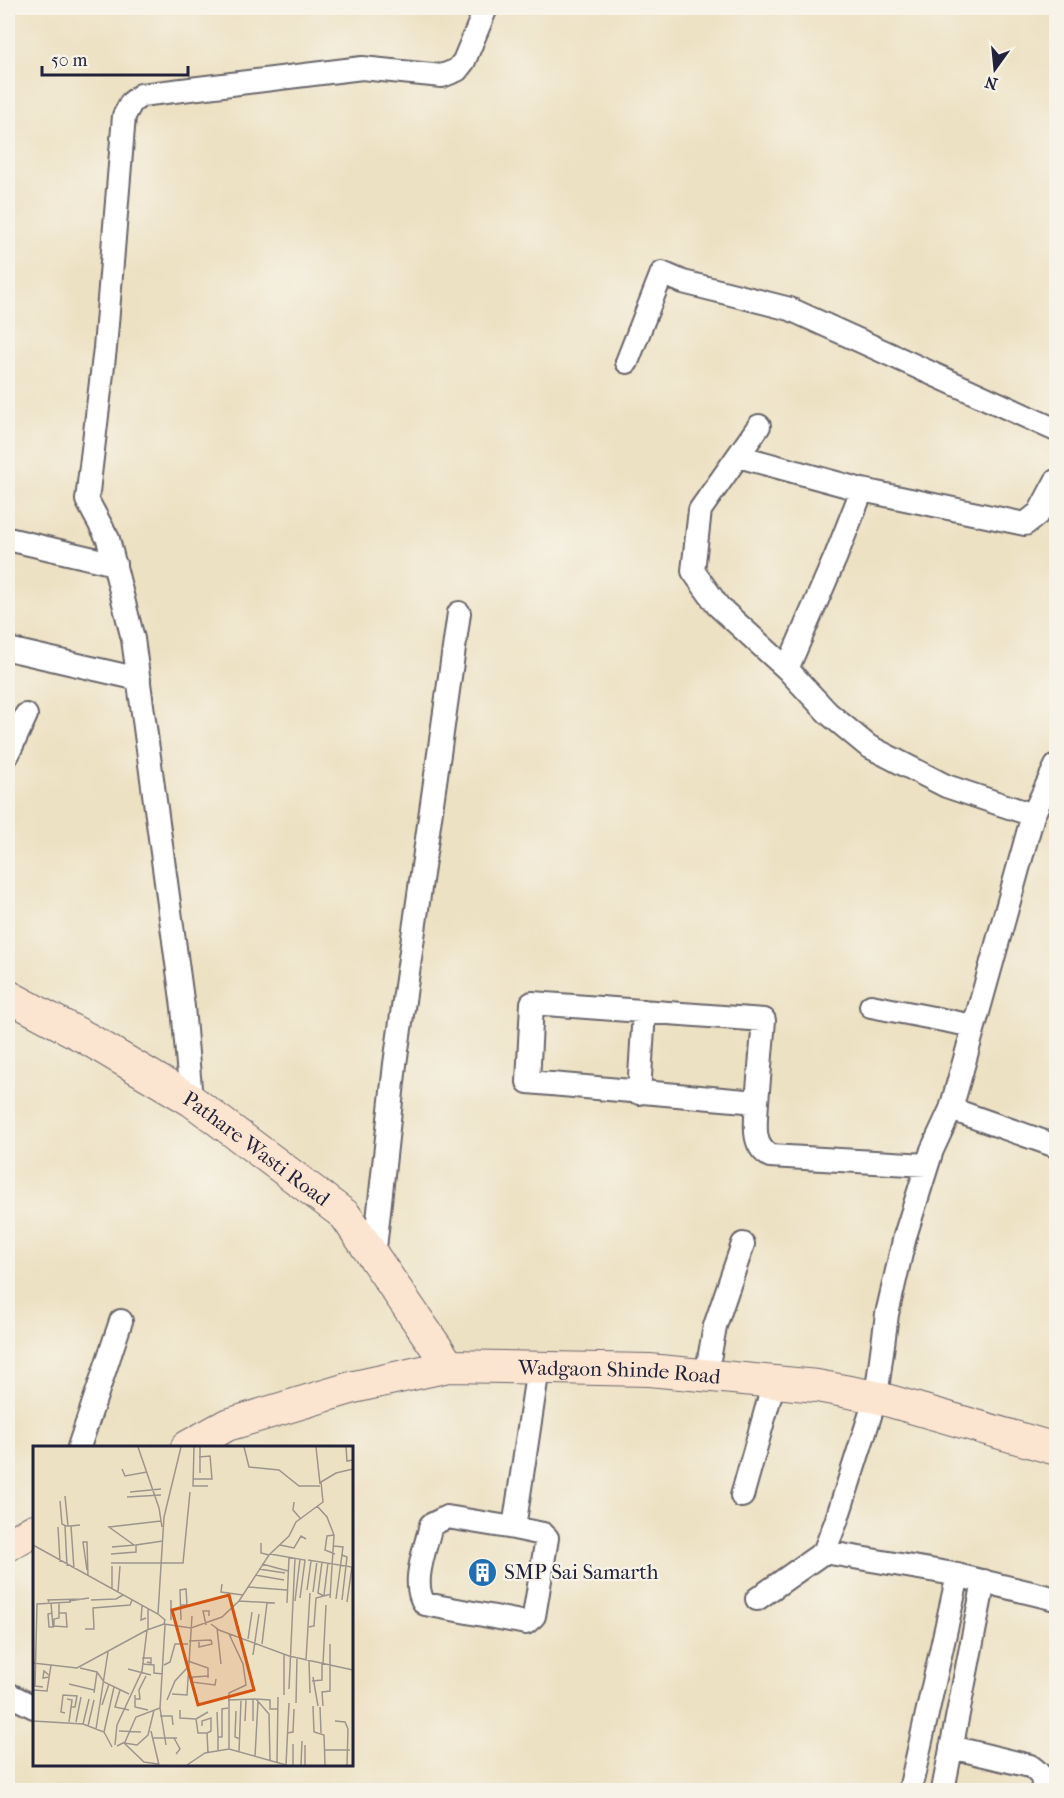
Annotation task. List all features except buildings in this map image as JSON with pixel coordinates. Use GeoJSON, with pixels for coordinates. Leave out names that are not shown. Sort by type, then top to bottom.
{"type":"FeatureCollection","features":[{"type":"Feature","properties":{"kind":"street"},"geometry":{"type":"LineString","coordinates":[[191,1100],[183,1007],[133,639],[115,564],[102,526],[87,500],[86,486],[105,348],[124,116],[131,103],[141,95],[362,68],[442,76],[457,70],[464,61],[486,8]]}},
{"type":"Feature","properties":{"kind":"street"},"geometry":{"type":"LineString","coordinates":[[627,362],[662,273],[683,282],[790,309],[1056,430]]}},
{"type":"Feature","properties":{"kind":"street"},"geometry":{"type":"LineString","coordinates":[[759,426],[700,510],[693,571],[718,606],[787,669],[828,713],[868,746],[946,786],[1033,815]]}},
{"type":"Feature","properties":{"kind":"street"},"geometry":{"type":"LineString","coordinates":[[738,456],[862,490],[1025,524],[1039,513],[1056,481]]}},
{"type":"Feature","properties":{"kind":"street"},"geometry":{"type":"LineString","coordinates":[[787,669],[862,490]]}},
{"type":"Feature","properties":{"kind":"street"},"geometry":{"type":"LineString","coordinates":[[8,539],[115,564]]}},
{"type":"Feature","properties":{"kind":"street"},"geometry":{"type":"LineString","coordinates":[[374,1257],[395,1064],[459,613]]}},
{"type":"Feature","properties":{"kind":"street"},"geometry":{"type":"LineString","coordinates":[[8,650],[139,679]]}},
{"type":"Feature","properties":{"kind":"street"},"geometry":{"type":"LineString","coordinates":[[8,754],[26,715]]}},
{"type":"Feature","properties":{"kind":"street"},"geometry":{"type":"LineString","coordinates":[[757,1599],[824,1552],[836,1522],[876,1397],[887,1314],[905,1236],[927,1165],[951,1109],[1033,815],[1056,766]]}},
{"type":"Feature","properties":{"kind":"street","name":"Pathare Wasti Road"},"geometry":{"type":"LineString","coordinates":[[8,996],[88,1039],[191,1100],[345,1215],[450,1366]]}},
{"type":"Feature","properties":{"kind":"street"},"geometry":{"type":"LineString","coordinates":[[757,1102],[528,1082],[532,1003],[764,1020],[757,1102],[756,1141],[760,1150],[770,1156],[927,1165]]}},
{"type":"Feature","properties":{"kind":"street"},"geometry":{"type":"LineString","coordinates":[[871,1006],[974,1026]]}},
{"type":"Feature","properties":{"kind":"street"},"geometry":{"type":"LineString","coordinates":[[639,1093],[644,1011]]}},
{"type":"Feature","properties":{"kind":"street"},"geometry":{"type":"LineString","coordinates":[[951,1109],[1056,1146]]}},
{"type":"Feature","properties":{"kind":"street"},"geometry":{"type":"LineString","coordinates":[[706,1376],[715,1326],[743,1244]]}},
{"type":"Feature","properties":{"kind":"street"},"geometry":{"type":"LineString","coordinates":[[80,1446],[121,1321]]}},
{"type":"Feature","properties":{"kind":"street","name":"Wadgaon Shinde Road"},"geometry":{"type":"LineString","coordinates":[[189,1446],[227,1425],[354,1387],[450,1366],[650,1370],[818,1386],[876,1397],[1056,1449]]}},
{"type":"Feature","properties":{"kind":"street"},"geometry":{"type":"LineString","coordinates":[[514,1528],[538,1368]]}},
{"type":"Feature","properties":{"kind":"street"},"geometry":{"type":"LineString","coordinates":[[742,1496],[774,1382]]}},
{"type":"Feature","properties":{"kind":"street"},"geometry":{"type":"LineString","coordinates":[[447,1517],[514,1528],[543,1534],[547,1538],[537,1608],[531,1620],[526,1623],[425,1604],[420,1598],[418,1586],[431,1525],[447,1517]]}},
{"type":"Feature","properties":{"kind":"street"},"geometry":{"type":"LineString","coordinates":[[8,1545],[33,1531]]}},
{"type":"Feature","properties":{"kind":"street"},"geometry":{"type":"LineString","coordinates":[[824,1552],[958,1575],[1056,1599]]}},
{"type":"Feature","properties":{"kind":"street"},"geometry":{"type":"LineString","coordinates":[[910,1791],[958,1575]]}},
{"type":"Feature","properties":{"kind":"street"},"geometry":{"type":"LineString","coordinates":[[943,1791],[984,1581]]}},
{"type":"Feature","properties":{"kind":"street"},"geometry":{"type":"LineString","coordinates":[[8,1694],[33,1706]]}},
{"type":"Feature","properties":{"kind":"street"},"geometry":{"type":"LineString","coordinates":[[951,1747],[1030,1766],[1040,1773],[1044,1782],[1042,1791]]}},
{"type":"Feature","properties":{"kind":"place","name":"SMP Sai Samarth"},"geometry":{"type":"Point","coordinates":[483,1572]}}]}
